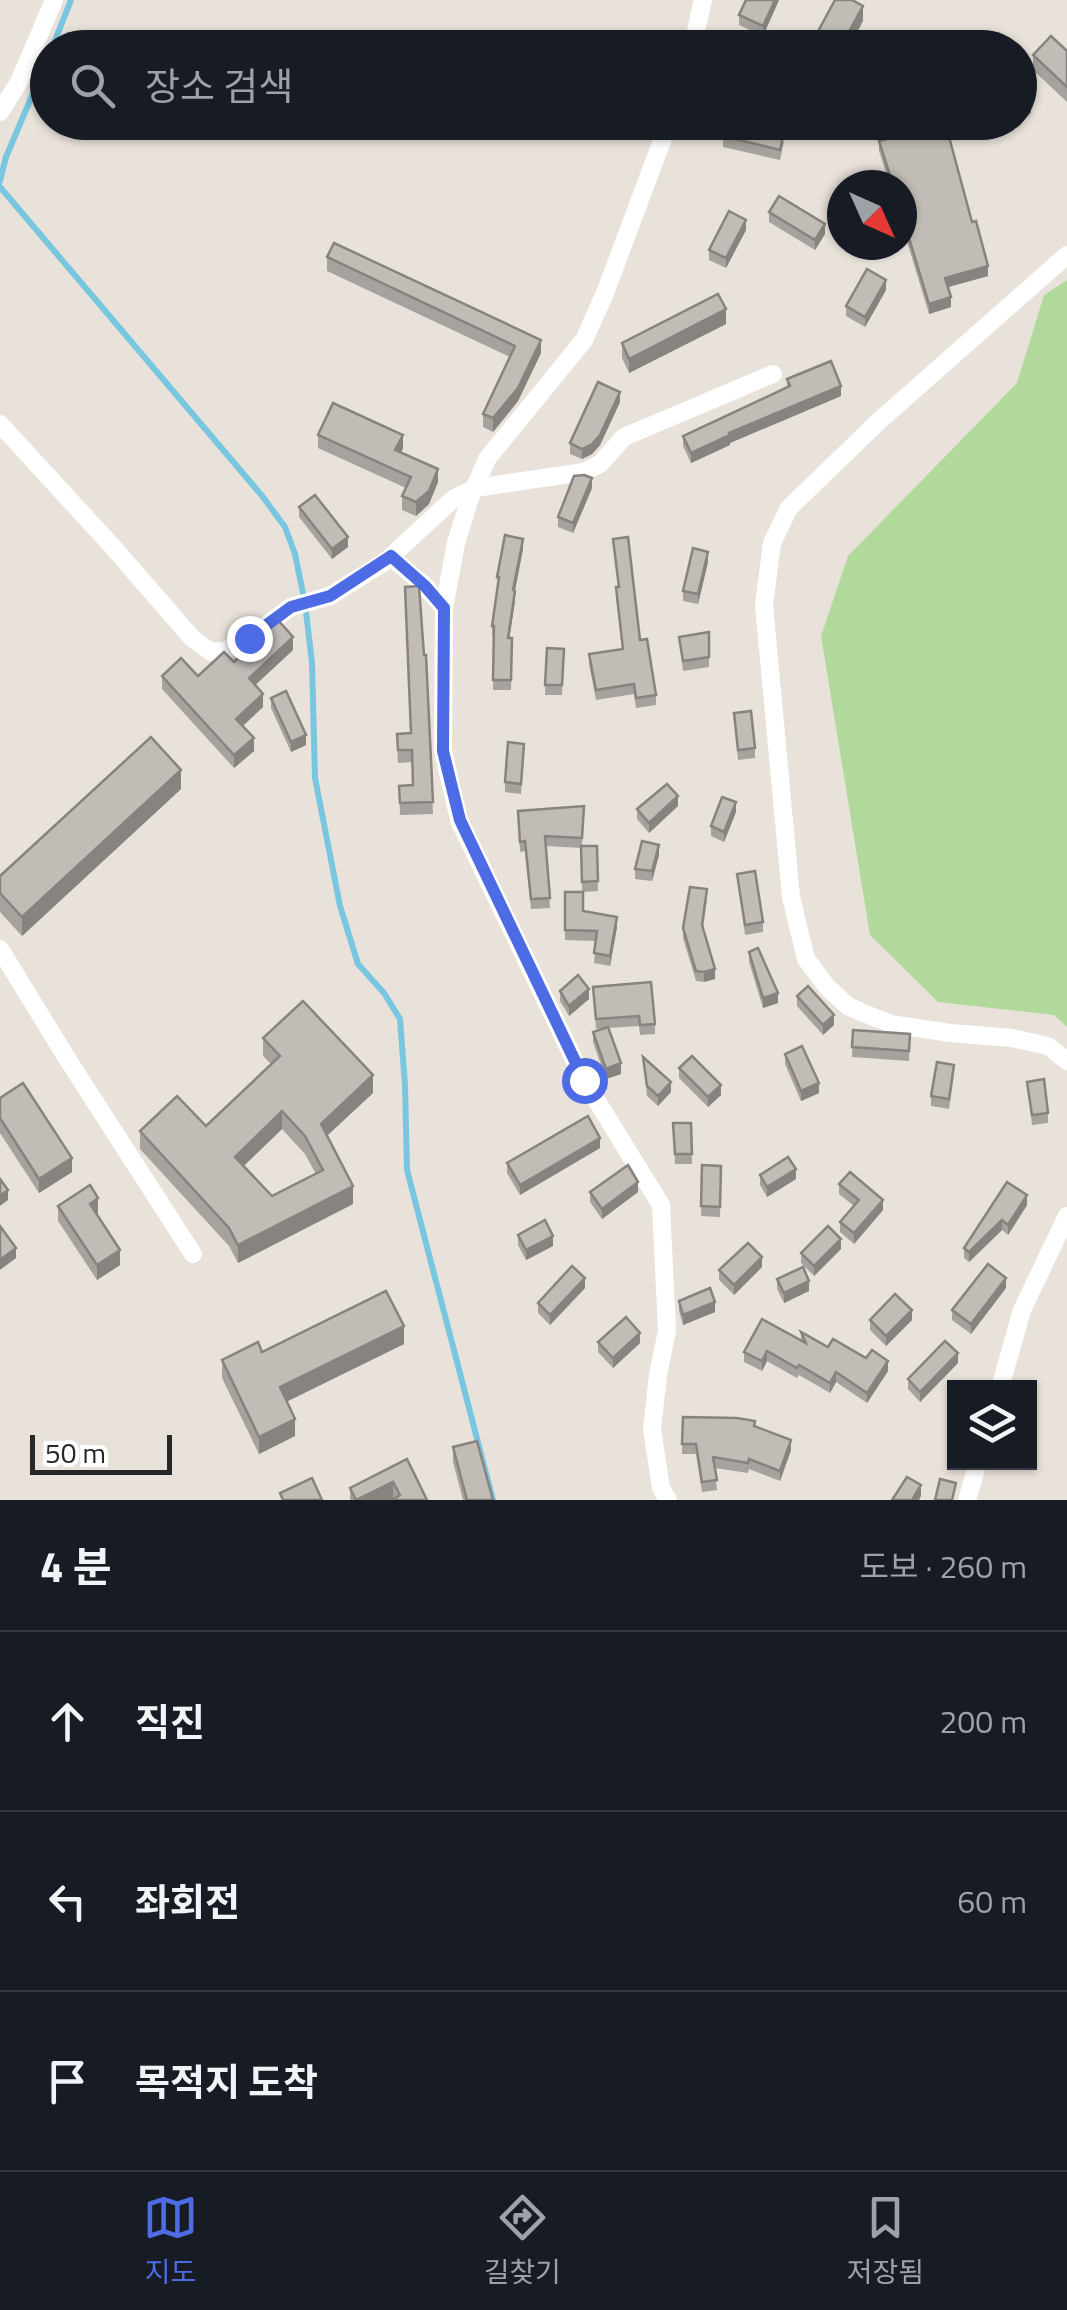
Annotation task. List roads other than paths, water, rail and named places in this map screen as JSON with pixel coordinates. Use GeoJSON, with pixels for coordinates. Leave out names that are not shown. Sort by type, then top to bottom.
{"type":"FeatureCollection","features":[{"type":"Feature","properties":{"kind":"street"},"geometry":{"type":"LineString","coordinates":[[41,30],[54,0]]}},
{"type":"Feature","properties":{"kind":"street"},"geometry":{"type":"LineString","coordinates":[[696,30],[703,0]]}},
{"type":"Feature","properties":{"kind":"street"},"geometry":{"type":"LineString","coordinates":[[0,112],[30,56]]}},
{"type":"Feature","properties":{"kind":"street"},"geometry":{"type":"LineString","coordinates":[[662,140],[584,340],[487,458],[475,488],[456,543],[444,608],[443,751],[460,820],[584,1080],[660,1206],[667,1331],[652,1429],[661,1488],[668,1500]]}},
{"type":"Feature","properties":{"kind":"street"},"geometry":{"type":"LineString","coordinates":[[1067,255],[879,421],[789,508],[772,544],[764,605],[791,896],[806,959],[826,987],[848,1006],[892,1024],[1012,1038],[1048,1046],[1067,1060]]}},
{"type":"Feature","properties":{"kind":"street"},"geometry":{"type":"LineString","coordinates":[[0,424],[192,638],[211,652],[249,638],[291,607],[330,596],[391,556],[454,498],[475,488],[584,472],[600,464],[624,437],[773,374]]}},
{"type":"Feature","properties":{"kind":"street"},"geometry":{"type":"LineString","coordinates":[[391,556],[444,608]]}},
{"type":"Feature","properties":{"kind":"street"},"geometry":{"type":"LineString","coordinates":[[0,950],[193,1254]]}},
{"type":"Feature","properties":{"kind":"street"},"geometry":{"type":"LineString","coordinates":[[1002,1380],[1022,1310],[1067,1216]]}},
{"type":"Feature","properties":{"kind":"street"},"geometry":{"type":"LineString","coordinates":[[967,1500],[976,1470]]}},
{"type":"Feature","properties":{"kind":"waterway"},"geometry":{"type":"LineString","coordinates":[[59,30],[71,0]]}},
{"type":"Feature","properties":{"kind":"waterway"},"geometry":{"type":"LineString","coordinates":[[0,181],[30,100]]}},
{"type":"Feature","properties":{"kind":"waterway"},"geometry":{"type":"LineString","coordinates":[[0,187],[285,527],[305,603],[312,663],[315,778],[340,906],[358,964],[384,993],[400,1019],[407,1170],[493,1500]]}}]}
